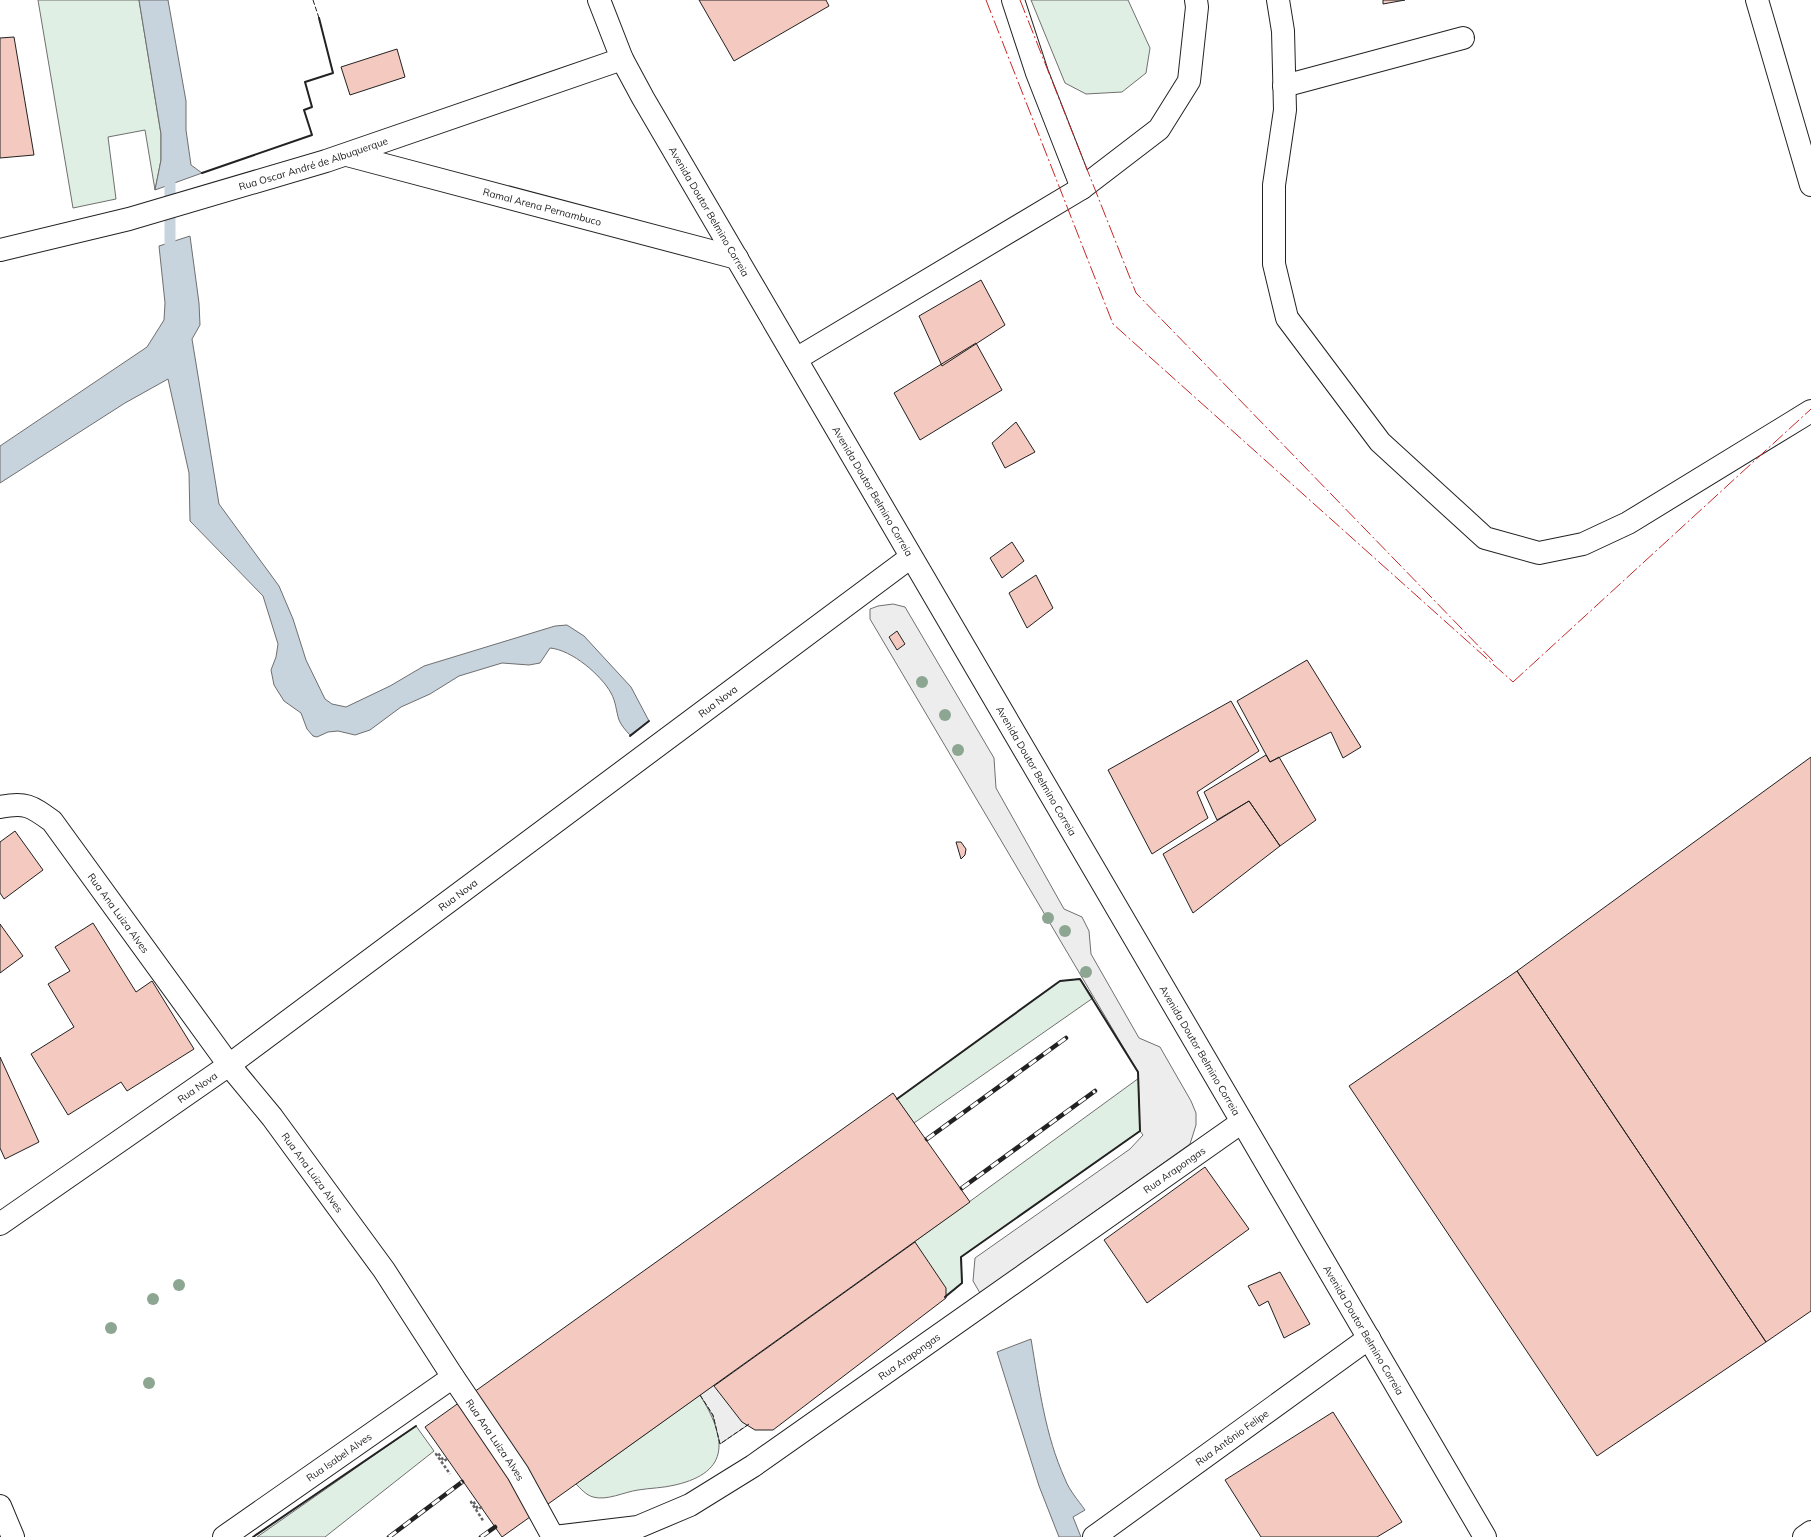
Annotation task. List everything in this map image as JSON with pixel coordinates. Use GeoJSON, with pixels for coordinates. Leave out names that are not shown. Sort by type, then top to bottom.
{"type":"FeatureCollection","features":[{"type":"Feature","properties":{"kind":"street","name":"Avenida Doutor Belmino Correia"},"geometry":{"type":"LineString","coordinates":[[599,0],[622,59],[911,558],[1485,1537]]}},
{"type":"Feature","properties":{"kind":"street"},"geometry":{"type":"LineString","coordinates":[[1013,0],[1037,73],[1082,188]]}},
{"type":"Feature","properties":{"kind":"street"},"geometry":{"type":"LineString","coordinates":[[1278,0],[1283,30],[1285,110],[1274,185],[1274,264],[1287,318],[1380,442],[1485,538],[1539,553],[1583,544],[1628,523],[1811,411]]}},
{"type":"Feature","properties":{"kind":"street"},"geometry":{"type":"LineString","coordinates":[[1757,0],[1811,185]]}},
{"type":"Feature","properties":{"kind":"street"},"geometry":{"type":"LineString","coordinates":[[796,359],[1082,188],[1159,129],[1189,81],[1195,2]]}},
{"type":"Feature","properties":{"kind":"street"},"geometry":{"type":"LineString","coordinates":[[1284,86],[1463,38]]}},
{"type":"Feature","properties":{"kind":"street","name":"Rua Oscar André de Albuquerque"},"geometry":{"type":"LineString","coordinates":[[0,250],[129,219],[347,154],[622,59]]}},
{"type":"Feature","properties":{"kind":"street","name":"Ramal Arena Pernambuco"},"geometry":{"type":"LineString","coordinates":[[347,154],[737,258]]}},
{"type":"Feature","properties":{"kind":"street","name":"Rua Nova"},"geometry":{"type":"LineString","coordinates":[[0,1224],[229,1065],[911,558]]}},
{"type":"Feature","properties":{"kind":"street","name":"Rua Ana Luiza Alves"},"geometry":{"type":"LineString","coordinates":[[0,807],[18,804],[34,808],[52,821],[229,1065],[272,1117],[384,1270],[453,1377],[518,1473],[553,1537]]}},
{"type":"Feature","properties":{"kind":"street","name":"Rua Arapongas"},"geometry":{"type":"LineString","coordinates":[[553,1537],[638,1527],[690,1505],[753,1466],[1242,1122]]}},
{"type":"Feature","properties":{"kind":"street","name":"Rua Antônio Felipe"},"geometry":{"type":"LineString","coordinates":[[1094,1537],[1369,1338]]}},
{"type":"Feature","properties":{"kind":"street","name":"Rua Isabel Alves"},"geometry":{"type":"LineString","coordinates":[[224,1537],[453,1377]]}},
{"type":"Feature","properties":{"kind":"street"},"geometry":{"type":"LineString","coordinates":[[0,1506],[13,1537]]}},
{"type":"Feature","properties":{"kind":"street"},"geometry":{"type":"LineString","coordinates":[[1804,1537],[1811,1532]]}},
{"type":"Feature","properties":{"kind":"path"},"geometry":{"type":"LineString","coordinates":[[448,1458],[444,1461],[438,1452],[436,1454],[450,1474]]}},
{"type":"Feature","properties":{"kind":"path"},"geometry":{"type":"LineString","coordinates":[[482,1507],[478,1509],[473,1501],[471,1502],[484,1522]]}},
{"type":"Feature","properties":{"kind":"green space"},"geometry":{"type":"Polygon","coordinates":[[[38,0],[139,0],[161,134],[161,160],[155,190],[145,130],[108,137],[116,199],[73,208],[38,0]]]}},
{"type":"Feature","properties":{"kind":"green space"},"geometry":{"type":"Polygon","coordinates":[[[1031,0],[1128,0],[1150,48],[1146,73],[1122,92],[1086,94],[1065,83],[1031,0]]]}},
{"type":"Feature","properties":{"kind":"green space"},"geometry":{"type":"Polygon","coordinates":[[[1080,979],[1093,998],[914,1123],[897,1099],[1060,981],[1080,979]]]}},
{"type":"Feature","properties":{"kind":"green space"},"geometry":{"type":"Polygon","coordinates":[[[1139,1078],[1140,1131],[961,1257],[962,1283],[944,1297],[910,1245],[1139,1078]]]}},
{"type":"Feature","properties":{"kind":"green space"},"geometry":{"type":"Polygon","coordinates":[[[700,1395],[709,1410],[719,1439],[719,1451],[715,1462],[707,1471],[694,1479],[675,1485],[638,1490],[604,1498],[590,1496],[576,1484],[700,1395]]]}},
{"type":"Feature","properties":{"kind":"green space"},"geometry":{"type":"Polygon","coordinates":[[[416,1426],[434,1451],[325,1537],[257,1537],[416,1426]]]}},
{"type":"Feature","properties":{"kind":"shaded area"},"geometry":{"type":"Polygon","coordinates":[[[139,0],[168,0],[186,101],[186,130],[191,165],[202,173],[155,190],[161,160],[161,134],[139,0]]]}},
{"type":"Feature","properties":{"kind":"shaded area"},"geometry":{"type":"Polygon","coordinates":[[[190,236],[199,303],[200,325],[192,339],[219,504],[279,586],[293,619],[306,660],[325,699],[332,704],[346,707],[390,686],[424,666],[555,626],[567,625],[584,636],[631,687],[649,721],[630,735],[620,722],[613,696],[593,671],[585,664],[567,653],[550,648],[540,663],[529,665],[502,663],[459,676],[430,694],[401,707],[370,730],[355,735],[338,731],[328,732],[317,737],[313,736],[307,729],[301,713],[284,701],[274,685],[271,670],[276,657],[278,644],[263,596],[190,521],[189,473],[168,379],[125,403],[0,483],[0,446],[147,347],[164,320],[165,303],[159,246],[190,236]]]}},
{"type":"Feature","properties":{"kind":"shaded area"},"geometry":{"type":"Polygon","coordinates":[[[893,604],[905,607],[994,758],[996,788],[1064,909],[1082,917],[1089,931],[1091,954],[1139,1038],[1160,1047],[1191,1101],[1196,1113],[1196,1125],[1190,1144],[980,1293],[973,1281],[975,1258],[1130,1149],[1143,1135],[1140,1131],[1138,1072],[870,619],[870,609],[878,606],[893,604]]]}},
{"type":"Feature","properties":{"kind":"shaded area"},"geometry":{"type":"Polygon","coordinates":[[[1031,1339],[1040,1392],[1052,1445],[1071,1491],[1085,1510],[1073,1517],[1081,1537],[1059,1537],[1039,1486],[997,1352],[1031,1339]]]}},
{"type":"Feature","properties":{"kind":"shaded area"},"geometry":{"type":"Polygon","coordinates":[[[731,1373],[761,1416],[720,1444],[713,1416],[700,1395],[731,1373]]]}},
{"type":"Feature","properties":{"kind":"building"},"geometry":{"type":"Polygon","coordinates":[[[699,0],[826,0],[829,6],[734,61],[699,0]]]}},
{"type":"Feature","properties":{"kind":"building"},"geometry":{"type":"Polygon","coordinates":[[[1383,0],[1405,0],[1383,4],[1383,0]]]}},
{"type":"Feature","properties":{"kind":"building"},"geometry":{"type":"Polygon","coordinates":[[[14,37],[34,155],[0,158],[0,38],[14,37]]]}},
{"type":"Feature","properties":{"kind":"building"},"geometry":{"type":"Polygon","coordinates":[[[397,49],[405,77],[350,95],[341,67],[397,49]]]}},
{"type":"Feature","properties":{"kind":"building"},"geometry":{"type":"Polygon","coordinates":[[[981,280],[1005,325],[942,366],[919,316],[981,280]]]}},
{"type":"Feature","properties":{"kind":"building"},"geometry":{"type":"Polygon","coordinates":[[[976,343],[1002,390],[920,440],[894,393],[976,343]]]}},
{"type":"Feature","properties":{"kind":"building"},"geometry":{"type":"Polygon","coordinates":[[[1016,422],[1035,452],[1005,468],[992,443],[1016,422]]]}},
{"type":"Feature","properties":{"kind":"building"},"geometry":{"type":"Polygon","coordinates":[[[1012,542],[1024,561],[1002,578],[990,558],[1012,542]]]}},
{"type":"Feature","properties":{"kind":"building"},"geometry":{"type":"Polygon","coordinates":[[[1036,575],[1053,608],[1027,628],[1009,593],[1036,575]]]}},
{"type":"Feature","properties":{"kind":"building"},"geometry":{"type":"Polygon","coordinates":[[[897,631],[905,644],[897,650],[889,637],[897,631]]]}},
{"type":"Feature","properties":{"kind":"building"},"geometry":{"type":"Polygon","coordinates":[[[1307,660],[1361,747],[1343,758],[1331,732],[1270,762],[1237,701],[1307,660]]]}},
{"type":"Feature","properties":{"kind":"building"},"geometry":{"type":"Polygon","coordinates":[[[1231,701],[1259,751],[1197,792],[1208,818],[1152,854],[1108,770],[1231,701]]]}},
{"type":"Feature","properties":{"kind":"building"},"geometry":{"type":"Polygon","coordinates":[[[1266,755],[1270,762],[1279,757],[1316,820],[1280,846],[1249,801],[1217,820],[1204,792],[1266,755]]]}},
{"type":"Feature","properties":{"kind":"building"},"geometry":{"type":"Polygon","coordinates":[[[1811,757],[1811,1311],[1766,1342],[1517,971],[1811,757]]]}},
{"type":"Feature","properties":{"kind":"building"},"geometry":{"type":"Polygon","coordinates":[[[1249,801],[1280,846],[1193,913],[1163,854],[1249,801]]]}},
{"type":"Feature","properties":{"kind":"building"},"geometry":{"type":"Polygon","coordinates":[[[15,831],[43,870],[4,899],[0,893],[0,842],[15,831]]]}},
{"type":"Feature","properties":{"kind":"building"},"geometry":{"type":"Polygon","coordinates":[[[956,842],[961,842],[966,849],[965,855],[961,859],[956,842]]]}},
{"type":"Feature","properties":{"kind":"building"},"geometry":{"type":"Polygon","coordinates":[[[93,923],[136,992],[152,981],[194,1049],[127,1091],[121,1082],[68,1115],[31,1054],[74,1027],[48,984],[70,971],[55,947],[93,923]]]}},
{"type":"Feature","properties":{"kind":"building"},"geometry":{"type":"Polygon","coordinates":[[[0,924],[23,956],[0,973],[0,924]]]}},
{"type":"Feature","properties":{"kind":"building"},"geometry":{"type":"Polygon","coordinates":[[[1517,971],[1766,1342],[1597,1456],[1349,1086],[1517,971]]]}},
{"type":"Feature","properties":{"kind":"building"},"geometry":{"type":"Polygon","coordinates":[[[0,1057],[39,1142],[5,1159],[0,1148],[0,1057]]]}},
{"type":"Feature","properties":{"kind":"building"},"geometry":{"type":"Polygon","coordinates":[[[893,1093],[970,1202],[502,1537],[425,1427],[893,1093]]]}},
{"type":"Feature","properties":{"kind":"building"},"geometry":{"type":"Polygon","coordinates":[[[1205,1167],[1249,1229],[1147,1303],[1104,1240],[1205,1167]]]}},
{"type":"Feature","properties":{"kind":"building"},"geometry":{"type":"Polygon","coordinates":[[[915,1242],[946,1288],[946,1298],[773,1430],[755,1430],[742,1422],[714,1386],[915,1242]]]}},
{"type":"Feature","properties":{"kind":"building"},"geometry":{"type":"Polygon","coordinates":[[[1280,1272],[1310,1324],[1284,1338],[1268,1301],[1259,1306],[1248,1286],[1280,1272]]]}},
{"type":"Feature","properties":{"kind":"building"},"geometry":{"type":"Polygon","coordinates":[[[1333,1412],[1402,1522],[1377,1537],[1261,1537],[1225,1480],[1333,1412]]]}},
{"type":"Feature","properties":{"kind":"waterway"},"geometry":{"type":"LineString","coordinates":[[170,169],[170,256]]}},
{"type":"Feature","properties":{"kind":"railway"},"geometry":{"type":"LineString","coordinates":[[927,1139],[1066,1038]]}},
{"type":"Feature","properties":{"kind":"railway"},"geometry":{"type":"LineString","coordinates":[[962,1188],[1095,1091]]}},
{"type":"Feature","properties":{"kind":"railway"},"geometry":{"type":"LineString","coordinates":[[389,1537],[462,1482]]}},
{"type":"Feature","properties":{"kind":"railway"},"geometry":{"type":"LineString","coordinates":[[481,1537],[495,1527]]}},
{"type":"Feature","properties":{"kind":"fence"},"geometry":{"type":"LineString","coordinates":[[313,0],[319,18]]}},
{"type":"Feature","properties":{"kind":"fence"},"geometry":{"type":"LineString","coordinates":[[700,1395],[713,1415],[720,1444],[749,1424]]}},
{"type":"Feature","properties":{"kind":"wall"},"geometry":{"type":"LineString","coordinates":[[202,173],[312,135],[304,110],[312,107],[305,82],[333,73],[319,18]]}},
{"type":"Feature","properties":{"kind":"wall"},"geometry":{"type":"LineString","coordinates":[[630,736],[649,721]]}},
{"type":"Feature","properties":{"kind":"wall"},"geometry":{"type":"LineString","coordinates":[[897,1099],[1060,981],[1080,979],[1138,1072],[1140,1131],[961,1257],[962,1283],[945,1297]]}},
{"type":"Feature","properties":{"kind":"wall"},"geometry":{"type":"LineString","coordinates":[[253,1537],[416,1426]]}},
{"type":"Feature","properties":{"kind":"power"},"geometry":{"type":"LineString","coordinates":[[986,0],[1113,324],[1513,682]]}},
{"type":"Feature","properties":{"kind":"power"},"geometry":{"type":"LineString","coordinates":[[1020,0],[1136,293],[1495,663]]}},
{"type":"Feature","properties":{"kind":"power"},"geometry":{"type":"LineString","coordinates":[[1513,682],[1811,409]]}}]}
